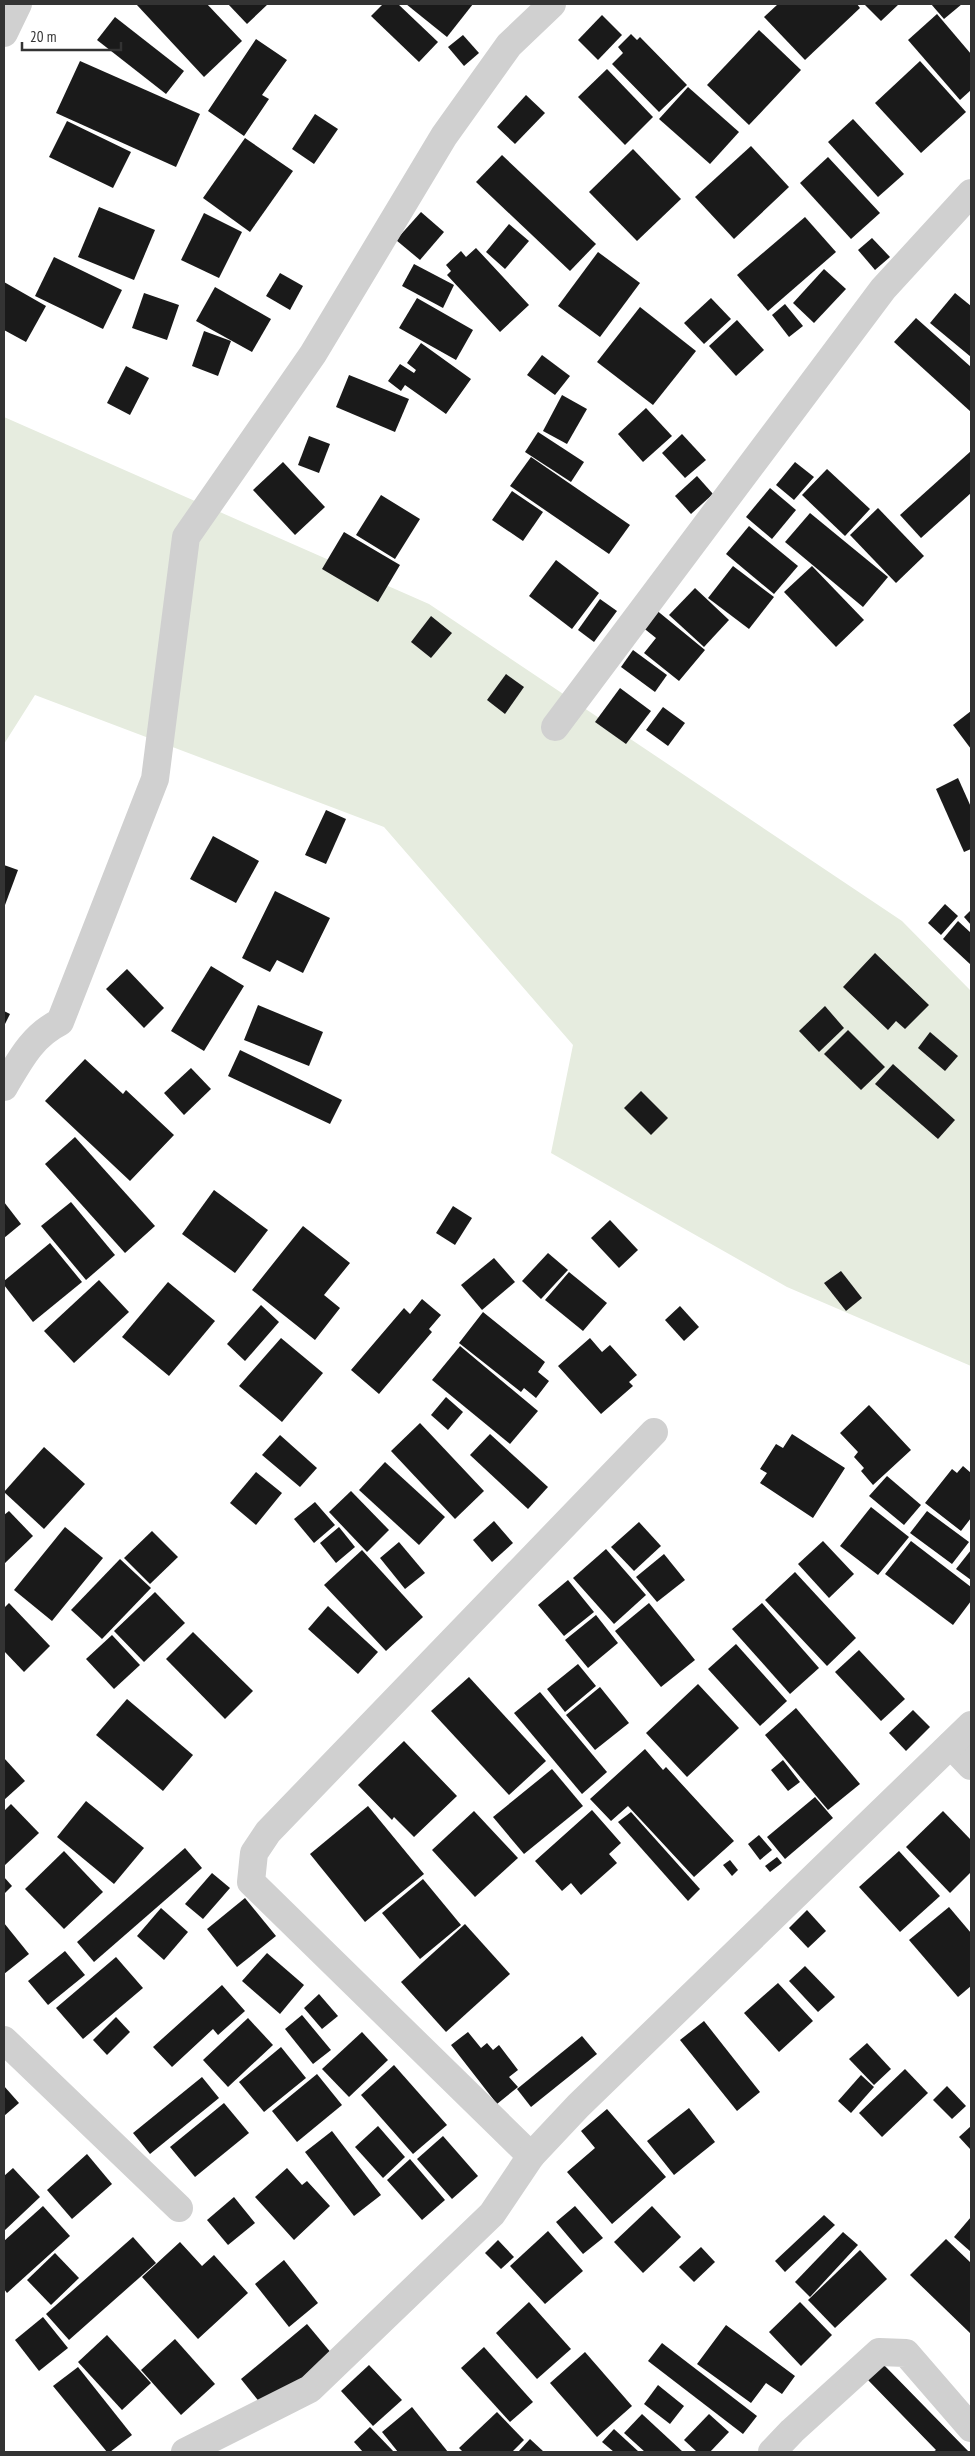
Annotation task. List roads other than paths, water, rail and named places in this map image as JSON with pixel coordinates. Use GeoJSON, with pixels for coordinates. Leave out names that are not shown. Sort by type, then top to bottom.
{"type":"FeatureCollection","features":[{"type":"Feature","properties":{"kind":"street"},"geometry":{"type":"LineString","coordinates":[[4,33],[18,4]]}},
{"type":"Feature","properties":{"kind":"street"},"geometry":{"type":"LineString","coordinates":[[4,1087],[34,1040],[44,1030],[60,1022],[155,779],[186,538],[313,354],[444,136],[509,45],[552,4]]}},
{"type":"Feature","properties":{"kind":"street"},"geometry":{"type":"LineString","coordinates":[[555,727],[883,289],[971,193]]}},
{"type":"Feature","properties":{"kind":"street"},"geometry":{"type":"LineString","coordinates":[[531,2156],[251,1882],[254,1853],[268,1832],[654,1432]]}},
{"type":"Feature","properties":{"kind":"street"},"geometry":{"type":"LineString","coordinates":[[185,2452],[310,2389],[492,2214],[531,2156],[578,2106],[971,1725]]}},
{"type":"Feature","properties":{"kind":"street"},"geometry":{"type":"LineString","coordinates":[[951,1745],[971,1766]]}},
{"type":"Feature","properties":{"kind":"street"},"geometry":{"type":"LineString","coordinates":[[4,2040],[179,2208]]}},
{"type":"Feature","properties":{"kind":"street"},"geometry":{"type":"LineString","coordinates":[[772,2452],[792,2431],[879,2352],[906,2353],[971,2428]]}}]}
